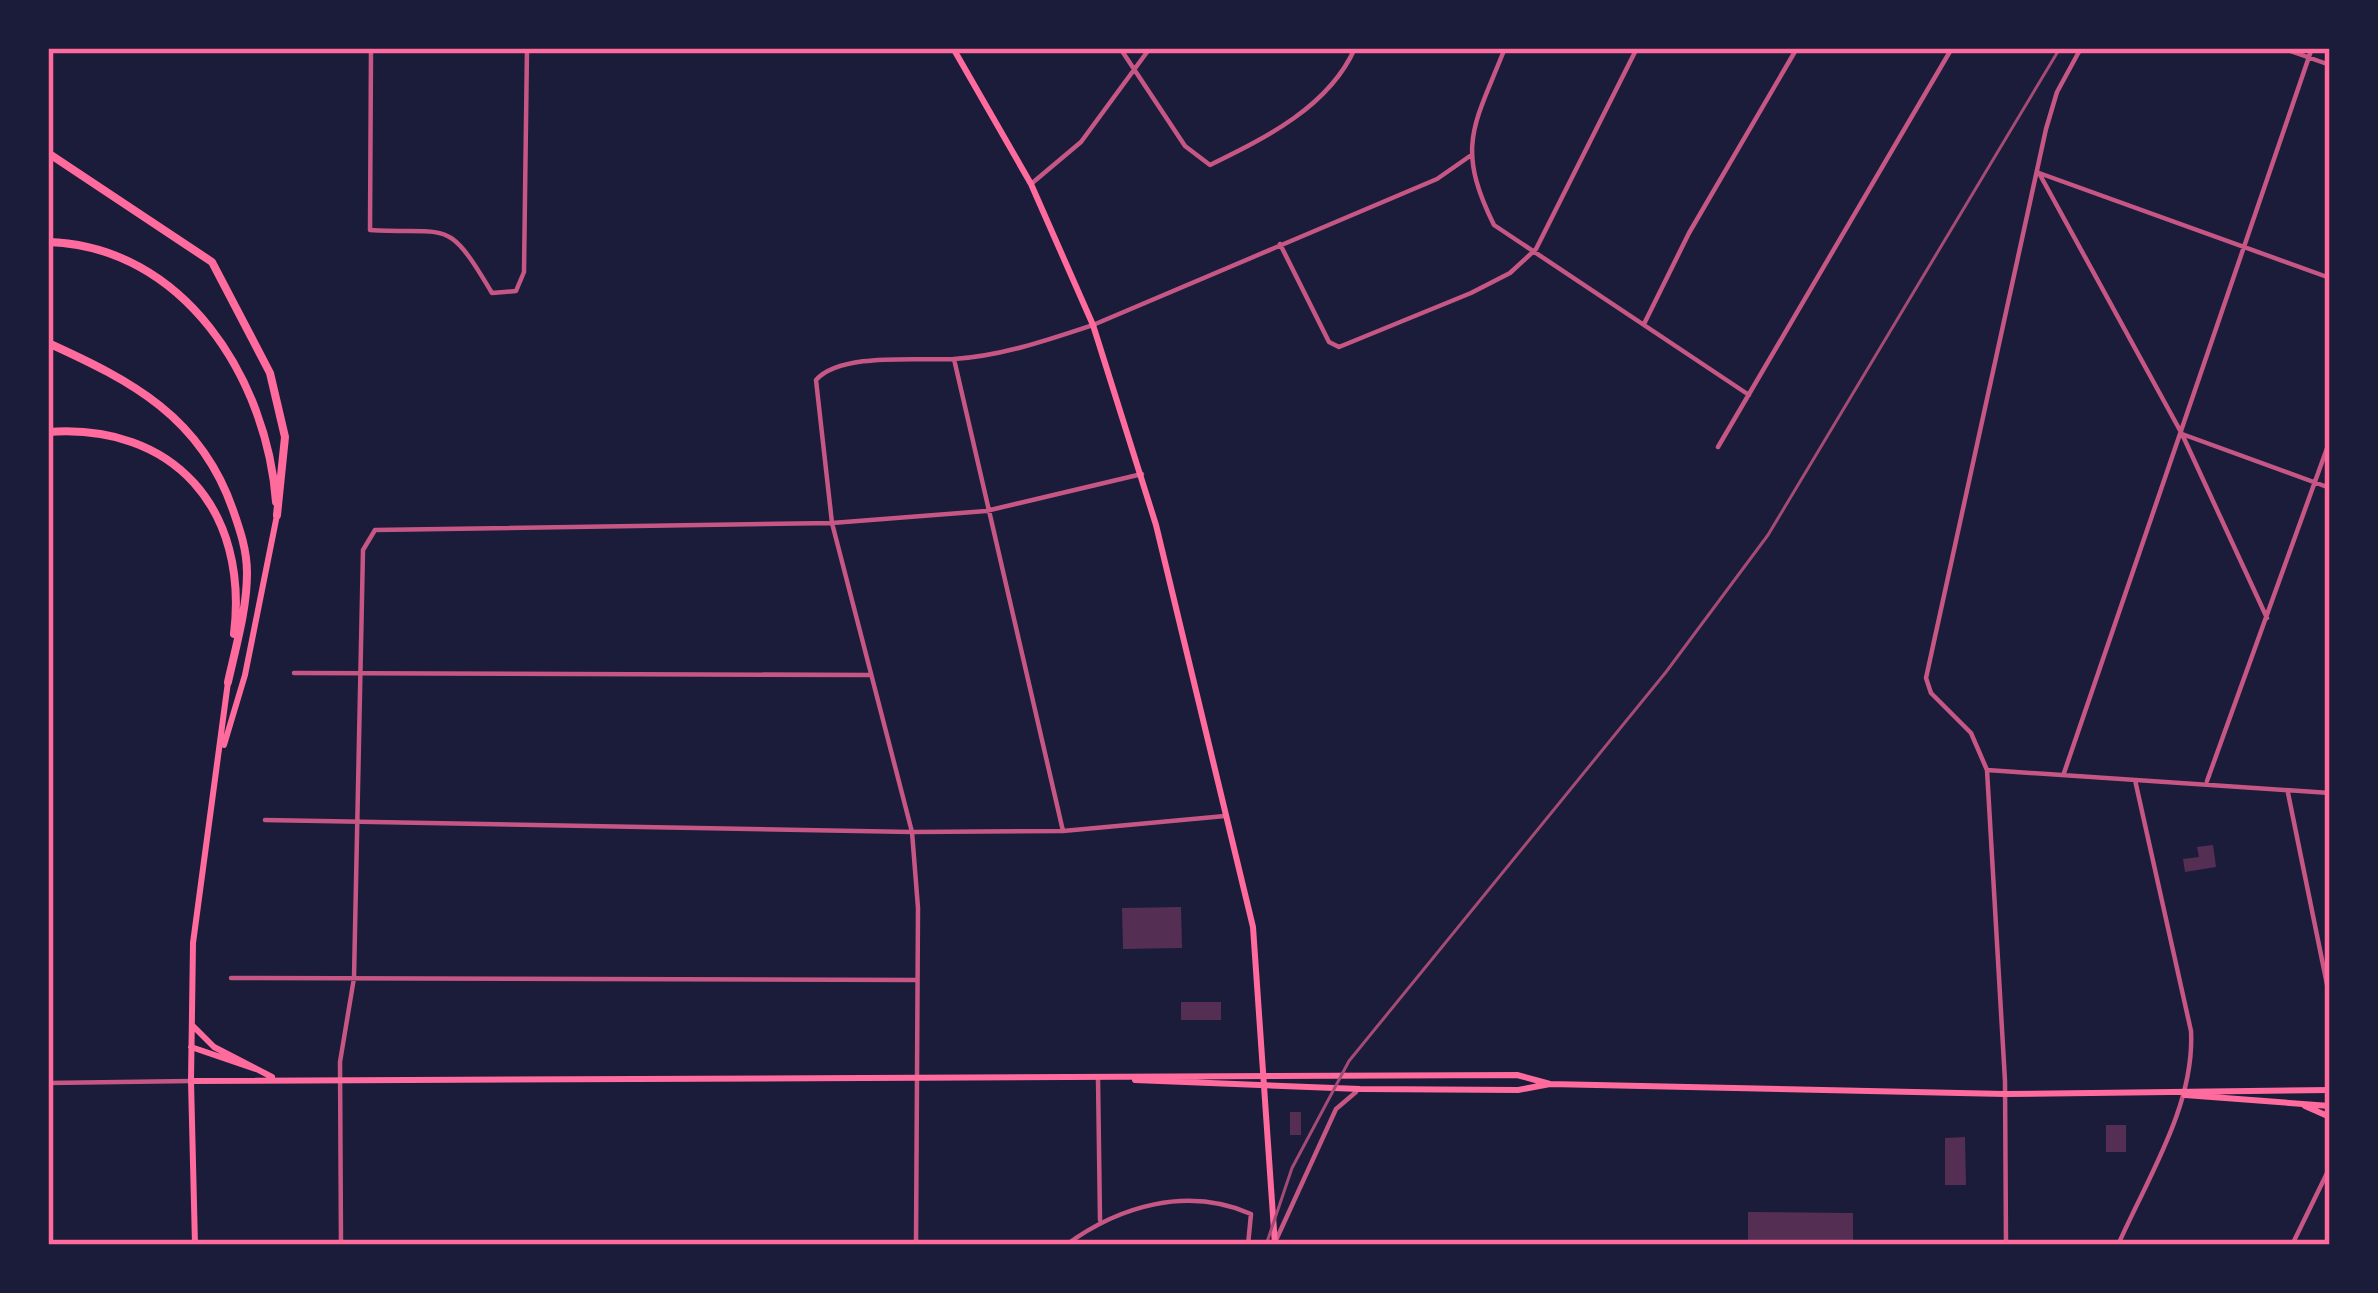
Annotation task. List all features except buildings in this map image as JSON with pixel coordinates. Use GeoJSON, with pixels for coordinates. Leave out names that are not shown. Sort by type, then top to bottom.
{"type":"FeatureCollection","features":[{"type":"Feature","properties":{"kind":"highway"},"geometry":{"type":"LineString","coordinates":[[48,153],[212,262],[270,373],[285,437],[277,515]]}},
{"type":"Feature","properties":{"kind":"highway"},"geometry":{"type":"LineString","coordinates":[[48,242],[96,250],[134,267],[191,307],[229,348],[261,419],[277,515]]}},
{"type":"Feature","properties":{"kind":"highway"},"geometry":{"type":"LineString","coordinates":[[48,343],[118,375],[165,405],[195,435],[217,470],[247,563],[228,682]]}},
{"type":"Feature","properties":{"kind":"highway"},"geometry":{"type":"LineString","coordinates":[[48,433],[105,432],[145,443],[169,458],[206,500],[232,568],[235,622],[228,682]]}},
{"type":"Feature","properties":{"kind":"main road"},"geometry":{"type":"LineString","coordinates":[[953,48],[1031,184],[1093,325],[1142,474],[1253,927],[1275,1244]]}},
{"type":"Feature","properties":{"kind":"main road"},"geometry":{"type":"LineString","coordinates":[[220,760],[245,675],[277,515]]}},
{"type":"Feature","properties":{"kind":"main road"},"geometry":{"type":"LineString","coordinates":[[195,1245],[193,943],[228,682]]}},
{"type":"Feature","properties":{"kind":"main road"},"geometry":{"type":"LineString","coordinates":[[191,1024],[214,1047],[275,1078]]}},
{"type":"Feature","properties":{"kind":"main road"},"geometry":{"type":"LineString","coordinates":[[191,1047],[259,1070]]}},
{"type":"Feature","properties":{"kind":"main road"},"geometry":{"type":"LineString","coordinates":[[191,1081],[1098,1078],[1265,1072],[1517,1075],[1550,1084]]}},
{"type":"Feature","properties":{"kind":"main road"},"geometry":{"type":"LineString","coordinates":[[1098,1078],[1360,1089],[1518,1090],[1550,1084],[2005,1094],[2183,1095],[2328,1087]]}},
{"type":"Feature","properties":{"kind":"main road"},"geometry":{"type":"LineString","coordinates":[[2183,1095],[2206,1101],[2330,1106]]}},
{"type":"Feature","properties":{"kind":"main road"},"geometry":{"type":"LineString","coordinates":[[2296,1102],[2330,1117]]}},
{"type":"Feature","properties":{"kind":"street"},"geometry":{"type":"LineString","coordinates":[[371,48],[370,230],[442,231],[459,239],[493,293],[516,291],[524,272],[527,48]]}},
{"type":"Feature","properties":{"kind":"street"},"geometry":{"type":"LineString","coordinates":[[1120,48],[1193,156],[1210,165],[1263,139],[1324,93],[1355,48]]}},
{"type":"Feature","properties":{"kind":"street"},"geometry":{"type":"LineString","coordinates":[[1031,184],[1081,142],[1150,48]]}},
{"type":"Feature","properties":{"kind":"street"},"geometry":{"type":"LineString","coordinates":[[1505,48],[1470,156],[1472,181],[1494,226],[1536,249],[1749,395]]}},
{"type":"Feature","properties":{"kind":"street"},"geometry":{"type":"LineString","coordinates":[[1280,244],[1329,342],[1349,346],[1490,284],[1536,249],[1637,48]]}},
{"type":"Feature","properties":{"kind":"street"},"geometry":{"type":"LineString","coordinates":[[1644,324],[1689,233],[1797,48]]}},
{"type":"Feature","properties":{"kind":"street"},"geometry":{"type":"LineString","coordinates":[[1718,447],[1952,48]]}},
{"type":"Feature","properties":{"kind":"street"},"geometry":{"type":"LineString","coordinates":[[2006,1245],[2005,1094],[1987,770],[1971,733],[1931,693],[1926,678],[2056,92],[2081,48]]}},
{"type":"Feature","properties":{"kind":"street"},"geometry":{"type":"LineString","coordinates":[[2282,48],[2330,65]]}},
{"type":"Feature","properties":{"kind":"street"},"geometry":{"type":"LineString","coordinates":[[2064,772],[2312,48]]}},
{"type":"Feature","properties":{"kind":"street"},"geometry":{"type":"LineString","coordinates":[[916,1245],[919,1078],[913,832],[832,523],[816,380],[840,366],[954,359],[1035,344],[1093,325],[1436,179],[1470,156]]}},
{"type":"Feature","properties":{"kind":"street"},"geometry":{"type":"LineString","coordinates":[[2038,173],[2330,278]]}},
{"type":"Feature","properties":{"kind":"street"},"geometry":{"type":"LineString","coordinates":[[2038,173],[2182,434],[2267,618]]}},
{"type":"Feature","properties":{"kind":"street"},"geometry":{"type":"LineString","coordinates":[[954,359],[1063,831]]}},
{"type":"Feature","properties":{"kind":"street"},"geometry":{"type":"LineString","coordinates":[[2182,434],[2330,488]]}},
{"type":"Feature","properties":{"kind":"street"},"geometry":{"type":"LineString","coordinates":[[2207,781],[2330,440]]}},
{"type":"Feature","properties":{"kind":"street"},"geometry":{"type":"LineString","coordinates":[[341,1245],[339,1080],[354,978],[363,558],[375,530],[832,523],[986,512],[1142,474]]}},
{"type":"Feature","properties":{"kind":"street"},"geometry":{"type":"LineString","coordinates":[[293,673],[872,675]]}},
{"type":"Feature","properties":{"kind":"street"},"geometry":{"type":"LineString","coordinates":[[1987,770],[2207,781],[2330,793]]}},
{"type":"Feature","properties":{"kind":"street"},"geometry":{"type":"LineString","coordinates":[[2118,1245],[2183,1095],[2192,1061],[2191,1031],[2135,780]]}},
{"type":"Feature","properties":{"kind":"street"},"geometry":{"type":"LineString","coordinates":[[2288,791],[2330,999]]}},
{"type":"Feature","properties":{"kind":"street"},"geometry":{"type":"LineString","coordinates":[[265,820],[913,832],[1063,831],[1226,816]]}},
{"type":"Feature","properties":{"kind":"street"},"geometry":{"type":"LineString","coordinates":[[232,977],[918,980]]}},
{"type":"Feature","properties":{"kind":"street"},"geometry":{"type":"LineString","coordinates":[[1098,1078],[1100,1220]]}},
{"type":"Feature","properties":{"kind":"street"},"geometry":{"type":"LineString","coordinates":[[48,1084],[191,1081]]}},
{"type":"Feature","properties":{"kind":"street"},"geometry":{"type":"LineString","coordinates":[[1275,1244],[1336,1109],[1360,1089]]}},
{"type":"Feature","properties":{"kind":"street"},"geometry":{"type":"LineString","coordinates":[[2292,1245],[2330,1167]]}},
{"type":"Feature","properties":{"kind":"street"},"geometry":{"type":"LineString","coordinates":[[1066,1245],[1100,1220],[1139,1206],[1179,1202],[1227,1203],[1251,1214],[1248,1245]]}},
{"type":"Feature","properties":{"kind":"railway"},"geometry":{"type":"LineString","coordinates":[[1266,1245],[1292,1168],[1349,1061],[1666,672],[1768,535],[2060,48]]}}]}
